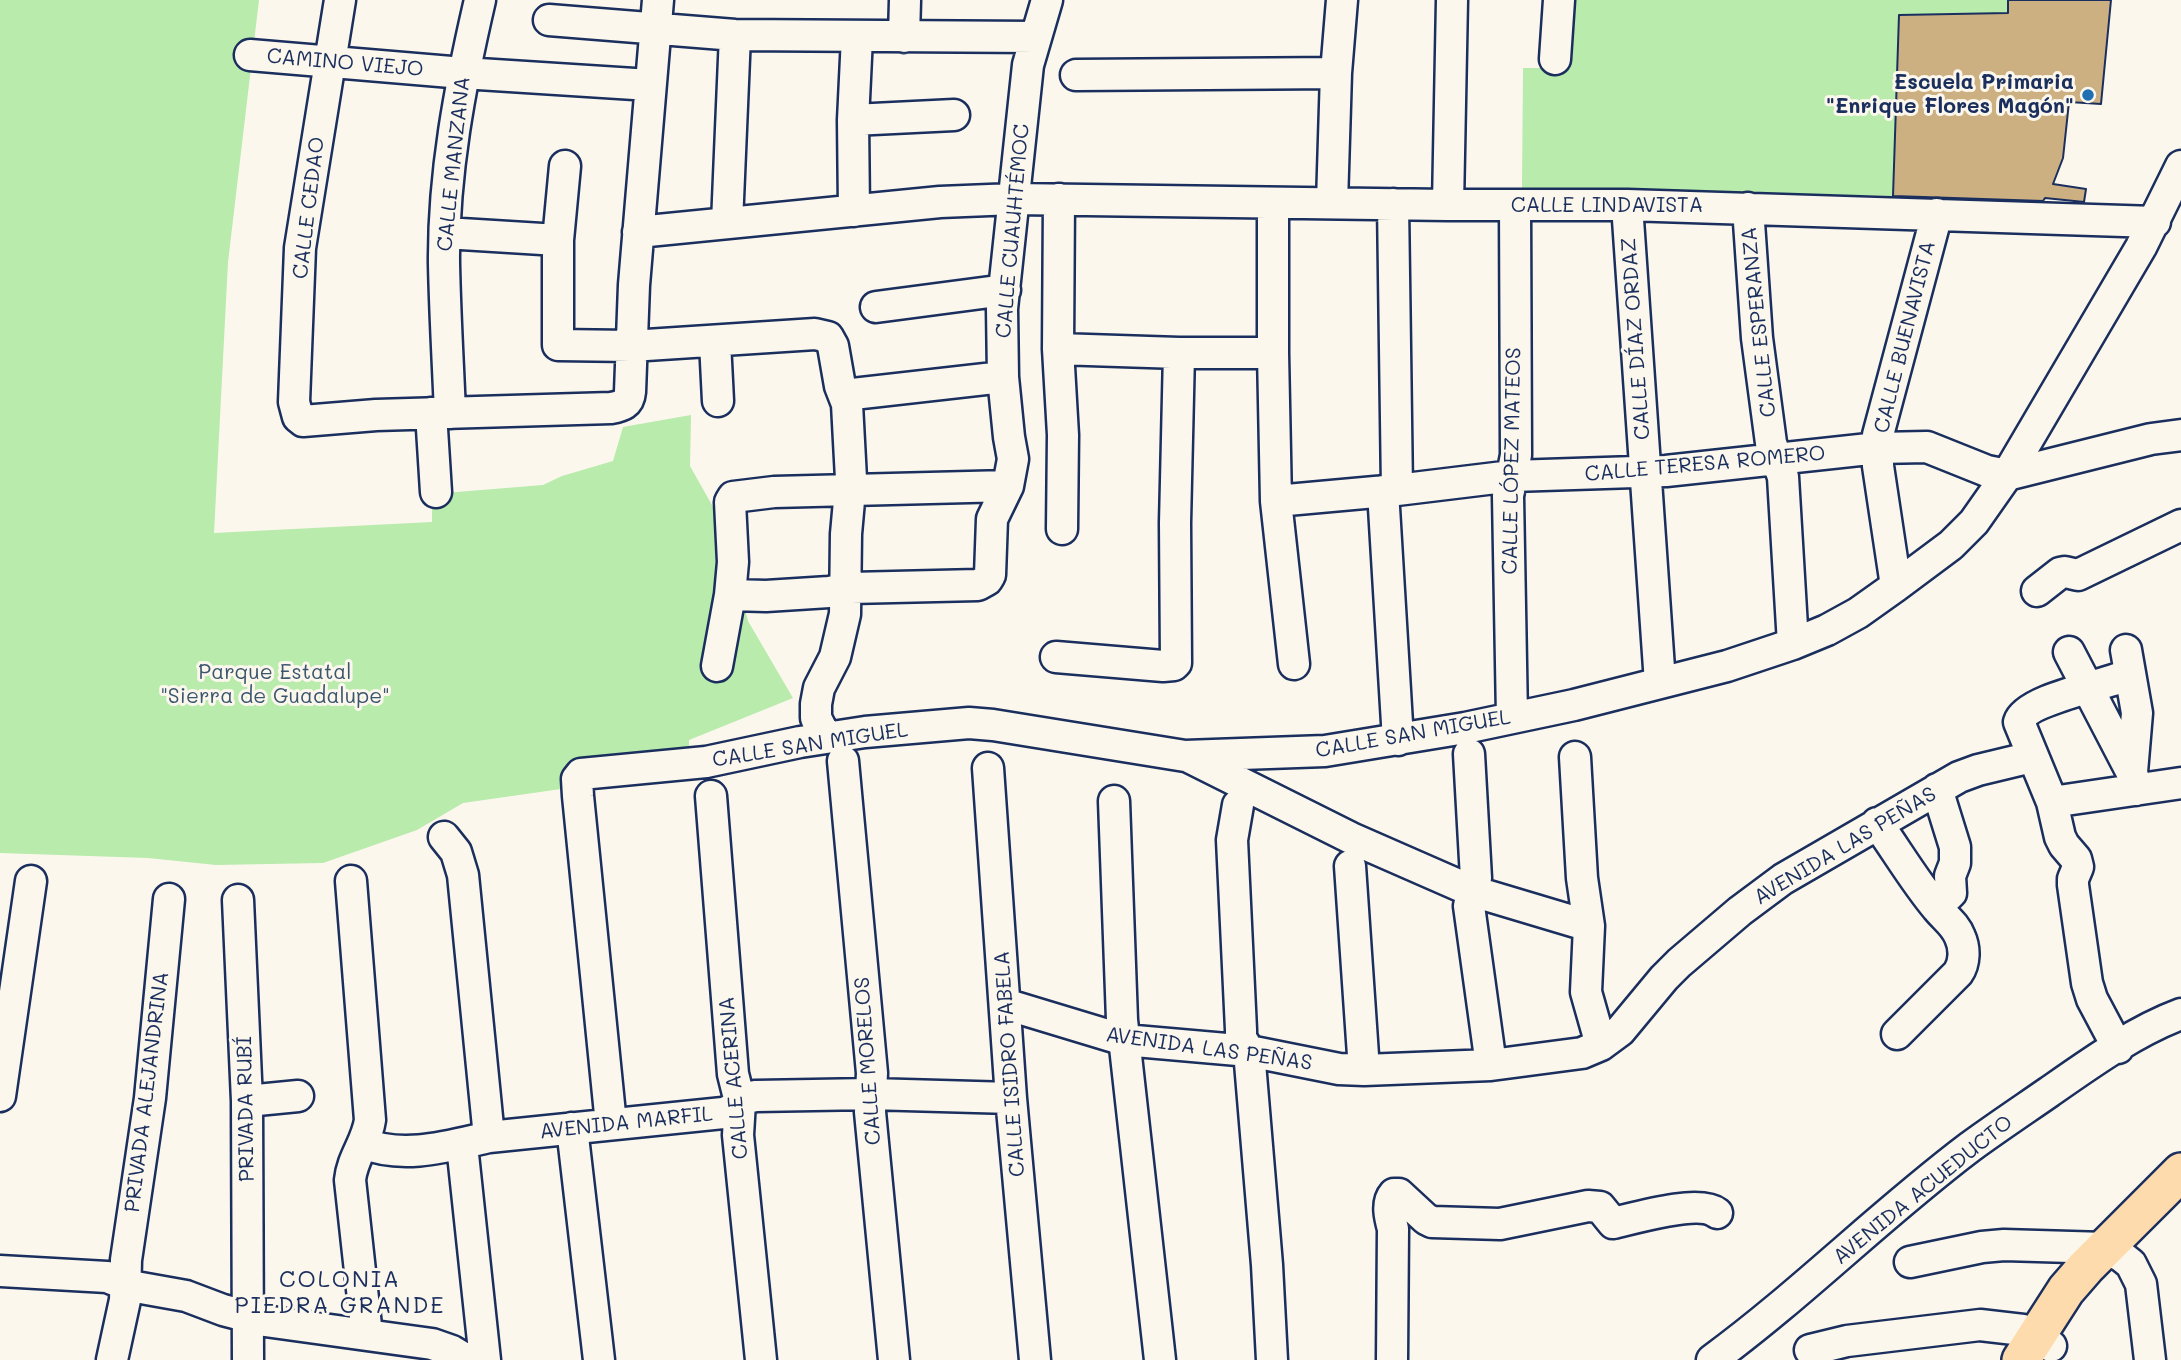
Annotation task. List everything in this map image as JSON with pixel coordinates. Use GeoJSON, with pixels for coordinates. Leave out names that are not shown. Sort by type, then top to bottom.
{"type":"FeatureCollection","features":[{"type":"Feature","properties":{"kind":"main road"},"geometry":{"type":"LineString","coordinates":[[2038,1350],[2080,1302],[2113,1252],[2181,1172]]}},
{"type":"Feature","properties":{"kind":"main road"},"geometry":{"type":"LineString","coordinates":[[2113,1252],[2181,1198]]}},
{"type":"Feature","properties":{"kind":"street","name":"CALLE CEDAO"},"geometry":{"type":"LineString","coordinates":[[340,0],[300,248],[294,402],[298,417],[303,421],[441,413]]}},
{"type":"Feature","properties":{"kind":"street","name":"CALLE MANZANA"},"geometry":{"type":"LineString","coordinates":[[436,492],[448,180],[463,73],[480,0]]}},
{"type":"Feature","properties":{"kind":"street"},"geometry":{"type":"LineString","coordinates":[[904,37],[905,0]]}},
{"type":"Feature","properties":{"kind":"street","name":"CALLE CUAUHTÉMOC"},"geometry":{"type":"LineString","coordinates":[[844,589],[971,586],[983,583],[990,575],[992,519],[1008,486],[1013,459],[1003,377],[1002,309],[1028,65],[1046,0]]}},
{"type":"Feature","properties":{"kind":"street"},"geometry":{"type":"LineString","coordinates":[[1332,203],[1336,73],[1342,0]]}},
{"type":"Feature","properties":{"kind":"street"},"geometry":{"type":"LineString","coordinates":[[1448,205],[1452,0]]}},
{"type":"Feature","properties":{"kind":"street"},"geometry":{"type":"LineString","coordinates":[[1555,59],[1559,0]]}},
{"type":"Feature","properties":{"kind":"street"},"geometry":{"type":"LineString","coordinates":[[550,20],[657,14],[735,35],[1035,37]]}},
{"type":"Feature","properties":{"kind":"street"},"geometry":{"type":"LineString","coordinates":[[441,413],[611,408],[627,402],[631,392],[638,232],[657,14]]}},
{"type":"Feature","properties":{"kind":"street"},"geometry":{"type":"LineString","coordinates":[[727,223],[735,35]]}},
{"type":"Feature","properties":{"kind":"street"},"geometry":{"type":"LineString","coordinates":[[853,211],[857,37]]}},
{"type":"Feature","properties":{"kind":"street","name":"CAMINO VIEJO"},"geometry":{"type":"LineString","coordinates":[[250,55],[650,85]]}},
{"type":"Feature","properties":{"kind":"street"},"geometry":{"type":"LineString","coordinates":[[1076,75],[1336,73]]}},
{"type":"Feature","properties":{"kind":"street"},"geometry":{"type":"LineString","coordinates":[[853,120],[954,115]]}},
{"type":"Feature","properties":{"kind":"street"},"geometry":{"type":"LineString","coordinates":[[565,166],[558,240],[558,345],[631,346],[715,342],[718,401]]}},
{"type":"Feature","properties":{"kind":"street","name":"CALLE SAN MIGUEL"},"geometry":{"type":"LineString","coordinates":[[611,1125],[577,779],[580,774],[837,749],[913,727],[969,723],[1185,756],[1301,753],[1398,740],[1512,718],[1727,666],[1793,644],[1858,613],[1951,545],[1974,522],[2007,475],[2155,222],[2181,166]]}},
{"type":"Feature","properties":{"kind":"street","name":"CALLE LINDAVISTA"},"geometry":{"type":"LineString","coordinates":[[638,232],[940,202],[1014,199],[1628,205],[2155,222]]}},
{"type":"Feature","properties":{"kind":"street"},"geometry":{"type":"LineString","coordinates":[[1059,199],[1058,349],[1063,435],[1062,528]]}},
{"type":"Feature","properties":{"kind":"street"},"geometry":{"type":"LineString","coordinates":[[1273,203],[1276,501],[1294,664]]}},
{"type":"Feature","properties":{"kind":"street"},"geometry":{"type":"LineString","coordinates":[[1393,204],[1390,491],[1398,740]]}},
{"type":"Feature","properties":{"kind":"street","name":"CALLE LÓPEZ MATEOS"},"geometry":{"type":"LineString","coordinates":[[1512,718],[1508,496],[1516,455],[1515,205]]}},
{"type":"Feature","properties":{"kind":"street","name":"CALLE DÍAZ ORDAZ"},"geometry":{"type":"LineString","coordinates":[[1628,205],[1660,683]]}},
{"type":"Feature","properties":{"kind":"street","name":"CALLE ESPERANZA"},"geometry":{"type":"LineString","coordinates":[[1748,208],[1759,351],[1771,443],[1783,477],[1793,644]]}},
{"type":"Feature","properties":{"kind":"street","name":"CALLE BUENAVISTA"},"geometry":{"type":"LineString","coordinates":[[1896,586],[1878,448],[1881,423],[1937,214]]}},
{"type":"Feature","properties":{"kind":"street"},"geometry":{"type":"LineString","coordinates":[[445,233],[558,240]]}},
{"type":"Feature","properties":{"kind":"street"},"geometry":{"type":"LineString","coordinates":[[876,307],[1005,290]]}},
{"type":"Feature","properties":{"kind":"street","name":"CALLE MORELOS"},"geometry":{"type":"LineString","coordinates":[[715,342],[815,334],[828,337],[834,346],[849,418],[850,489],[845,614],[835,657],[819,688],[816,718],[837,749],[872,1073],[870,1094],[894,1360]]}},
{"type":"Feature","properties":{"kind":"street"},"geometry":{"type":"LineString","coordinates":[[1058,349],[1273,353]]}},
{"type":"Feature","properties":{"kind":"street"},"geometry":{"type":"LineString","coordinates":[[1056,657],[1174,666],[1177,659],[1175,523],[1179,353]]}},
{"type":"Feature","properties":{"kind":"street"},"geometry":{"type":"LineString","coordinates":[[844,395],[1003,377]]}},
{"type":"Feature","properties":{"kind":"street"},"geometry":{"type":"LineString","coordinates":[[2007,475],[2151,439],[2181,436]]}},
{"type":"Feature","properties":{"kind":"street","name":"CALLE TERESA ROMERO"},"geometry":{"type":"LineString","coordinates":[[1276,501],[1512,476],[1645,473],[1878,448],[1927,447],[1987,471],[2007,475]]}},
{"type":"Feature","properties":{"kind":"street"},"geometry":{"type":"LineString","coordinates":[[718,666],[733,562],[730,502],[733,498],[774,492],[1008,486]]}},
{"type":"Feature","properties":{"kind":"street"},"geometry":{"type":"LineString","coordinates":[[2037,591],[2060,573],[2078,575],[2181,525]]}},
{"type":"Feature","properties":{"kind":"street"},"geometry":{"type":"LineString","coordinates":[[730,595],[766,596],[844,589]]}},
{"type":"Feature","properties":{"kind":"street"},"geometry":{"type":"LineString","coordinates":[[2069,652],[2134,781]]}},
{"type":"Feature","properties":{"kind":"street"},"geometry":{"type":"LineString","coordinates":[[2118,1048],[2092,999],[2087,983],[2073,885],[2078,867],[2076,859],[2060,837],[2052,802],[2020,728],[2020,717],[2024,712],[2058,696],[2113,682],[2128,662],[2137,713],[2134,781]]}},
{"type":"Feature","properties":{"kind":"street"},"geometry":{"type":"LineString","coordinates":[[1469,754],[1476,878],[1469,906],[1491,1065]]}},
{"type":"Feature","properties":{"kind":"street"},"geometry":{"type":"LineString","coordinates":[[1185,756],[1351,838],[1472,891],[1589,926]]}},
{"type":"Feature","properties":{"kind":"street"},"geometry":{"type":"LineString","coordinates":[[1575,757],[1582,878],[1589,926],[1586,992],[1601,1045]]}},
{"type":"Feature","properties":{"kind":"street","name":"AVENIDA LAS PEÑAS"},"geometry":{"type":"LineString","coordinates":[[1006,1004],[1124,1040],[1249,1051],[1339,1069],[1491,1065],[1582,1053],[1601,1045],[1630,1020],[1679,963],[1783,878],[1969,772],[2032,757]]}},
{"type":"Feature","properties":{"kind":"street","name":"CALLE ISIDRO FABELA"},"geometry":{"type":"LineString","coordinates":[[988,768],[1011,1098],[1035,1360]]}},
{"type":"Feature","properties":{"kind":"street"},"geometry":{"type":"LineString","coordinates":[[2052,802],[2134,781],[2181,783]]}},
{"type":"Feature","properties":{"kind":"street"},"geometry":{"type":"LineString","coordinates":[[1937,789],[1955,847],[1955,863],[1950,876],[1951,893],[1937,908]]}},
{"type":"Feature","properties":{"kind":"street","name":"CALLE ACERINA"},"geometry":{"type":"LineString","coordinates":[[712,796],[733,1074],[740,1102],[738,1135],[761,1360]]}},
{"type":"Feature","properties":{"kind":"street"},"geometry":{"type":"LineString","coordinates":[[1114,802],[1124,1040],[1160,1360]]}},
{"type":"Feature","properties":{"kind":"street"},"geometry":{"type":"LineString","coordinates":[[1238,805],[1232,840],[1241,1038],[1249,1051],[1272,1360]]}},
{"type":"Feature","properties":{"kind":"street"},"geometry":{"type":"LineString","coordinates":[[1877,824],[1937,908],[1953,923],[1963,952],[1961,968],[1897,1034]]}},
{"type":"Feature","properties":{"kind":"street"},"geometry":{"type":"LineString","coordinates":[[444,837],[456,852],[463,875],[485,1360]]}},
{"type":"Feature","properties":{"kind":"street"},"geometry":{"type":"LineString","coordinates":[[1350,866],[1364,1070]]}},
{"type":"Feature","properties":{"kind":"street"},"geometry":{"type":"LineString","coordinates":[[0,1096],[31,881]]}},
{"type":"Feature","properties":{"kind":"street"},"geometry":{"type":"LineString","coordinates":[[351,881],[370,1120],[363,1143],[351,1167],[350,1180],[367,1335]]}},
{"type":"Feature","properties":{"kind":"street","name":"PRIVADA ALEJANDRINA"},"geometry":{"type":"LineString","coordinates":[[112,1360],[126,1283],[126,1260],[150,1098],[169,900]]}},
{"type":"Feature","properties":{"kind":"street","name":"PRIVADA RUBÍ"},"geometry":{"type":"LineString","coordinates":[[238,900],[247,1101],[248,1360]]}},
{"type":"Feature","properties":{"kind":"street","name":"AVENIDA ACUEDUCTO"},"geometry":{"type":"LineString","coordinates":[[1712,1360],[1762,1324],[1860,1237],[1970,1147],[2152,1026],[2181,1014]]}},
{"type":"Feature","properties":{"kind":"street","name":"AVENIDA MARFIL"},"geometry":{"type":"LineString","coordinates":[[363,1143],[379,1149],[425,1149],[572,1128],[723,1114],[732,1111],[746,1097],[756,1096],[870,1094],[1011,1098]]}},
{"type":"Feature","properties":{"kind":"street"},"geometry":{"type":"LineString","coordinates":[[247,1101],[298,1096]]}},
{"type":"Feature","properties":{"kind":"street"},"geometry":{"type":"LineString","coordinates":[[572,1128],[600,1360]]}},
{"type":"Feature","properties":{"kind":"street"},"geometry":{"type":"LineString","coordinates":[[1392,1360],[1393,1229],[1389,1217],[1394,1194],[1399,1194],[1432,1222],[1500,1224],[1588,1206],[1600,1207],[1613,1223],[1672,1209],[1708,1209],[1717,1213]]}},
{"type":"Feature","properties":{"kind":"street"},"geometry":{"type":"LineString","coordinates":[[1910,1262],[2004,1245],[2113,1252],[2131,1264],[2141,1284],[2150,1360]]}},
{"type":"Feature","properties":{"kind":"street"},"geometry":{"type":"LineString","coordinates":[[2,1273],[107,1277],[186,1296],[247,1317],[432,1344],[467,1360]]}},
{"type":"Feature","properties":{"kind":"street"},"geometry":{"type":"LineString","coordinates":[[1810,1350],[1847,1341],[1980,1325],[2013,1328],[2038,1350]]}},
{"type":"Feature","properties":{"kind":"green space","name":"Parque Estatal \"Sierra de Guadalupe\""},"geometry":{"type":"Polygon","coordinates":[[[0,0],[259,0],[228,262],[214,533],[432,522],[432,494],[543,485],[562,476],[613,461],[623,427],[691,415],[690,466],[726,530],[748,621],[793,698],[689,740],[689,752],[575,787],[463,803],[417,830],[323,863],[216,865],[148,858],[0,853],[0,0]]]}},
{"type":"Feature","properties":{"kind":"green space"},"geometry":{"type":"Polygon","coordinates":[[[1564,0],[2008,0],[2008,13],[1900,15],[1893,196],[1522,188],[1523,68],[1555,68],[1564,0]]]}},
{"type":"Feature","properties":{"kind":"building"},"geometry":{"type":"Polygon","coordinates":[[[2008,0],[2111,0],[2101,104],[2069,102],[2063,158],[2053,184],[2086,189],[2084,202],[2045,198],[2043,201],[1893,196],[1899,15],[2008,13],[2008,0]]]}},
{"type":"Feature","properties":{"kind":"place","name":"Escuela Primaria \"Enrique Flores Magón\""},"geometry":{"type":"Point","coordinates":[2088,95]}},
{"type":"Feature","properties":{"kind":"district","name":"COLONIA PIEDRA GRANDE"},"geometry":{"type":"Point","coordinates":[340,1293]}}]}
